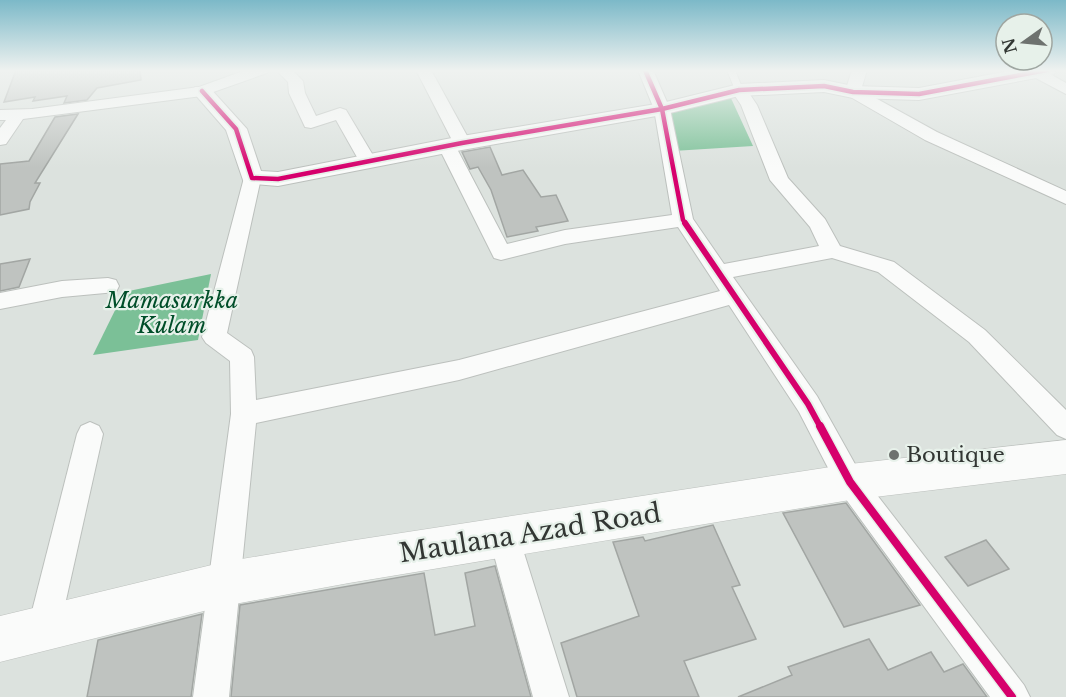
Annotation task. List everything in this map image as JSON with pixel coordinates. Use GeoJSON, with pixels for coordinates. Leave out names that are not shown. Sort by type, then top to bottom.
{"type":"FeatureCollection","features":[{"type":"Feature","properties":{"kind":"main road","name":"Maulana Azad Road"},"geometry":{"type":"LineString","coordinates":[[0,639],[224,584],[850,482],[1066,457]]}},
{"type":"Feature","properties":{"kind":"street"},"geometry":{"type":"LineString","coordinates":[[0,115],[110,103]]}},
{"type":"Feature","properties":{"kind":"street"},"geometry":{"type":"LineString","coordinates":[[211,697],[244,414],[242,357],[214,337],[252,178],[236,129],[212,103]]}},
{"type":"Feature","properties":{"kind":"street"},"geometry":{"type":"LineString","coordinates":[[301,103],[311,123],[340,113],[368,162]]}},
{"type":"Feature","properties":{"kind":"street"},"geometry":{"type":"LineString","coordinates":[[437,103],[501,253],[565,237],[683,220]]}},
{"type":"Feature","properties":{"kind":"street"},"geometry":{"type":"LineString","coordinates":[[659,103],[683,220],[808,404],[850,482],[1012,697]]}},
{"type":"Feature","properties":{"kind":"street"},"geometry":{"type":"LineString","coordinates":[[252,178],[278,179],[688,103]]}},
{"type":"Feature","properties":{"kind":"street"},"geometry":{"type":"LineString","coordinates":[[747,103],[779,180],[818,225],[832,251]]}},
{"type":"Feature","properties":{"kind":"street"},"geometry":{"type":"LineString","coordinates":[[871,103],[930,136],[1066,198]]}},
{"type":"Feature","properties":{"kind":"street"},"geometry":{"type":"LineString","coordinates":[[0,140],[18,114]]}},
{"type":"Feature","properties":{"kind":"street"},"geometry":{"type":"LineString","coordinates":[[719,272],[832,251],[886,267],[977,336],[1066,427]]}},
{"type":"Feature","properties":{"kind":"street"},"geometry":{"type":"LineString","coordinates":[[0,301],[62,289],[108,286]]}},
{"type":"Feature","properties":{"kind":"street"},"geometry":{"type":"LineString","coordinates":[[244,414],[459,370],[735,295]]}},
{"type":"Feature","properties":{"kind":"street"},"geometry":{"type":"LineString","coordinates":[[44,627],[90,434]]}},
{"type":"Feature","properties":{"kind":"street"},"geometry":{"type":"LineString","coordinates":[[504,537],[551,697]]}},
{"type":"Feature","properties":{"kind":"water"},"geometry":{"type":"Polygon","coordinates":[[[702,103],[733,103],[753,146],[673,151],[666,111],[702,103]]]}},
{"type":"Feature","properties":{"kind":"water","name":"Mamasurkka Kulam"},"geometry":{"type":"Polygon","coordinates":[[[211,274],[198,340],[93,355],[124,292],[211,274]]]}},
{"type":"Feature","properties":{"kind":"building"},"geometry":{"type":"Polygon","coordinates":[[[78,114],[35,183],[40,183],[30,202],[29,209],[0,215],[0,164],[29,161],[55,117],[78,114]]]}},
{"type":"Feature","properties":{"kind":"building"},"geometry":{"type":"Polygon","coordinates":[[[490,147],[502,175],[523,170],[541,197],[556,195],[568,221],[536,227],[538,231],[507,237],[491,190],[478,167],[470,169],[462,152],[490,147]]]}},
{"type":"Feature","properties":{"kind":"building"},"geometry":{"type":"Polygon","coordinates":[[[30,259],[19,287],[0,291],[0,264],[30,259]]]}},
{"type":"Feature","properties":{"kind":"building"},"geometry":{"type":"Polygon","coordinates":[[[846,503],[920,605],[844,627],[783,513],[846,503]]]}},
{"type":"Feature","properties":{"kind":"building"},"geometry":{"type":"Polygon","coordinates":[[[713,525],[740,585],[732,587],[756,639],[684,661],[699,697],[577,697],[561,643],[639,616],[613,542],[643,537],[645,541],[713,525]]]}},
{"type":"Feature","properties":{"kind":"building"},"geometry":{"type":"Polygon","coordinates":[[[986,540],[1009,569],[968,586],[945,557],[986,540]]]}},
{"type":"Feature","properties":{"kind":"building"},"geometry":{"type":"Polygon","coordinates":[[[495,566],[531,697],[231,697],[240,605],[424,573],[435,635],[475,626],[465,573],[495,566]]]}},
{"type":"Feature","properties":{"kind":"building"},"geometry":{"type":"Polygon","coordinates":[[[202,614],[191,697],[87,697],[98,640],[202,614]]]}},
{"type":"Feature","properties":{"kind":"building"},"geometry":{"type":"Polygon","coordinates":[[[869,639],[888,670],[931,652],[944,672],[963,664],[987,697],[738,697],[792,675],[788,667],[869,639]]]}},
{"type":"Feature","properties":{"kind":"cycle path"},"geometry":{"type":"LineString","coordinates":[[212,103],[236,129],[252,178],[278,179],[688,103]]}},
{"type":"Feature","properties":{"kind":"cycle path"},"geometry":{"type":"LineString","coordinates":[[659,103],[683,220],[808,404],[850,482],[1012,697]]}},
{"type":"Feature","properties":{"kind":"place","name":"Boutique"},"geometry":{"type":"Point","coordinates":[894,455]}}]}
